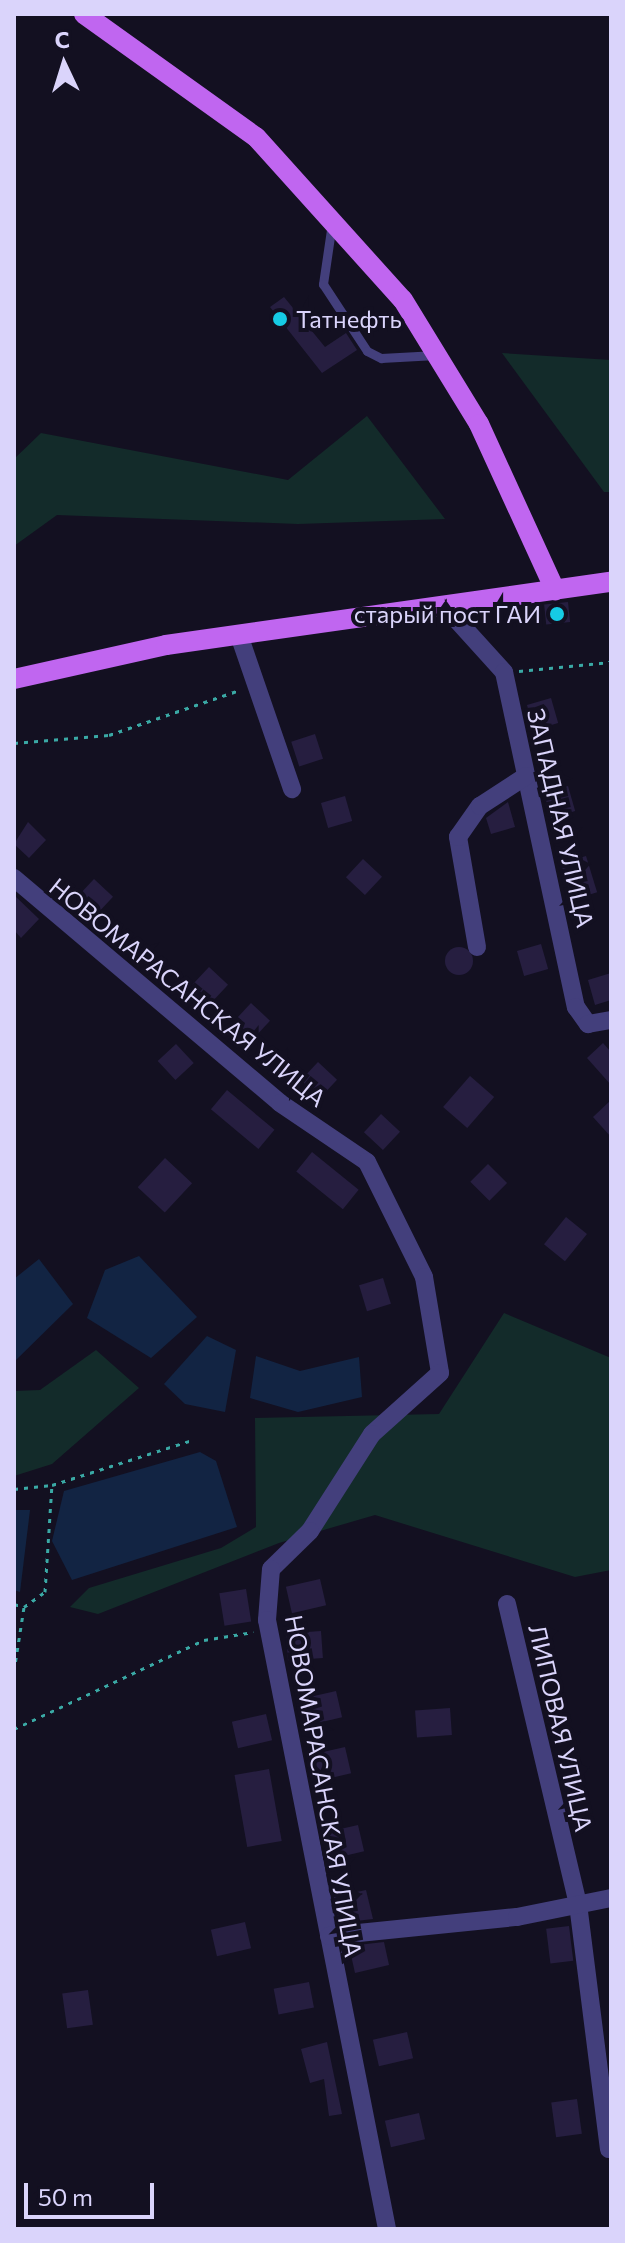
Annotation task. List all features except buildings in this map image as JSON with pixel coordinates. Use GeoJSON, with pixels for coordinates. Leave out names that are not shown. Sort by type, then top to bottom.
{"type":"FeatureCollection","features":[{"type":"Feature","properties":{"kind":"main road"},"geometry":{"type":"LineString","coordinates":[[84,14],[256,137],[334,216],[439,355],[555,590]]}},
{"type":"Feature","properties":{"kind":"main road"},"geometry":{"type":"LineString","coordinates":[[14,679],[239,635],[611,582]]}},
{"type":"Feature","properties":{"kind":"street"},"geometry":{"type":"LineString","coordinates":[[445,607],[504,672]]}},
{"type":"Feature","properties":{"kind":"street"},"geometry":{"type":"LineString","coordinates":[[239,635],[292,789]]}},
{"type":"Feature","properties":{"kind":"street","name":"ЗАПАДНАЯ УЛИЦА"},"geometry":{"type":"LineString","coordinates":[[504,672],[580,1021],[608,1025]]}},
{"type":"Feature","properties":{"kind":"street"},"geometry":{"type":"LineString","coordinates":[[477,947],[458,837],[480,806],[526,776]]}},
{"type":"Feature","properties":{"kind":"street","name":"НОВОМАРАСАНСКАЯ УЛИЦА"},"geometry":{"type":"LineString","coordinates":[[14,878],[280,1103],[367,1162],[424,1277],[440,1373],[372,1434],[310,1531],[271,1569],[269,1630],[387,2229]]}},
{"type":"Feature","properties":{"kind":"street","name":"ЛИПОВАЯ УЛИЦА"},"geometry":{"type":"LineString","coordinates":[[507,1604],[578,1904],[609,2149]]}},
{"type":"Feature","properties":{"kind":"street"},"geometry":{"type":"LineString","coordinates":[[329,1936],[611,1898]]}},
{"type":"Feature","properties":{"kind":"lane"},"geometry":{"type":"LineString","coordinates":[[334,216],[323,284],[367,351],[381,358],[439,355]]}},
{"type":"Feature","properties":{"kind":"path"},"geometry":{"type":"LineString","coordinates":[[504,672],[611,662]]}},
{"type":"Feature","properties":{"kind":"path"},"geometry":{"type":"LineString","coordinates":[[14,743],[109,735],[255,685]]}},
{"type":"Feature","properties":{"kind":"path"},"geometry":{"type":"LineString","coordinates":[[14,1489],[52,1485],[192,1440]]}},
{"type":"Feature","properties":{"kind":"path"},"geometry":{"type":"LineString","coordinates":[[14,1671],[24,1607],[45,1592],[52,1485]]}},
{"type":"Feature","properties":{"kind":"path"},"geometry":{"type":"LineString","coordinates":[[14,1604],[24,1607]]}},
{"type":"Feature","properties":{"kind":"path"},"geometry":{"type":"LineString","coordinates":[[14,1729],[204,1640],[269,1630]]}},
{"type":"Feature","properties":{"kind":"green space"},"geometry":{"type":"Polygon","coordinates":[[[502,353],[611,360],[611,492],[604,492],[502,353]]]}},
{"type":"Feature","properties":{"kind":"green space"},"geometry":{"type":"Polygon","coordinates":[[[367,416],[445,519],[298,524],[57,515],[14,546],[14,459],[41,433],[288,480],[367,416]]]}},
{"type":"Feature","properties":{"kind":"green space"},"geometry":{"type":"Polygon","coordinates":[[[504,1313],[611,1358],[611,1570],[575,1577],[375,1515],[279,1543],[98,1614],[70,1607],[89,1588],[221,1548],[256,1527],[255,1418],[439,1414],[504,1313]]]}},
{"type":"Feature","properties":{"kind":"green space"},"geometry":{"type":"Polygon","coordinates":[[[96,1350],[139,1388],[52,1464],[14,1476],[14,1391],[40,1390],[96,1350]]]}},
{"type":"Feature","properties":{"kind":"water"},"geometry":{"type":"Polygon","coordinates":[[[139,1256],[197,1317],[151,1358],[87,1318],[105,1270],[139,1256]]]}},
{"type":"Feature","properties":{"kind":"water"},"geometry":{"type":"Polygon","coordinates":[[[39,1259],[73,1304],[14,1362],[14,1279],[39,1259]]]}},
{"type":"Feature","properties":{"kind":"water"},"geometry":{"type":"Polygon","coordinates":[[[207,1336],[236,1350],[225,1412],[185,1404],[164,1384],[207,1336]]]}},
{"type":"Feature","properties":{"kind":"water"},"geometry":{"type":"Polygon","coordinates":[[[256,1356],[300,1371],[359,1357],[362,1397],[298,1412],[250,1398],[256,1356]]]}},
{"type":"Feature","properties":{"kind":"water"},"geometry":{"type":"Polygon","coordinates":[[[200,1452],[216,1461],[237,1527],[72,1580],[52,1541],[64,1491],[200,1452]]]}},
{"type":"Feature","properties":{"kind":"water"},"geometry":{"type":"Polygon","coordinates":[[[14,1510],[30,1510],[20,1592],[14,1590],[14,1510]]]}},
{"type":"Feature","properties":{"kind":"place","name":"Татнефть"},"geometry":{"type":"Point","coordinates":[280,319]}},
{"type":"Feature","properties":{"kind":"place","name":"старый пост ГАИ"},"geometry":{"type":"Point","coordinates":[557,614]}}]}
